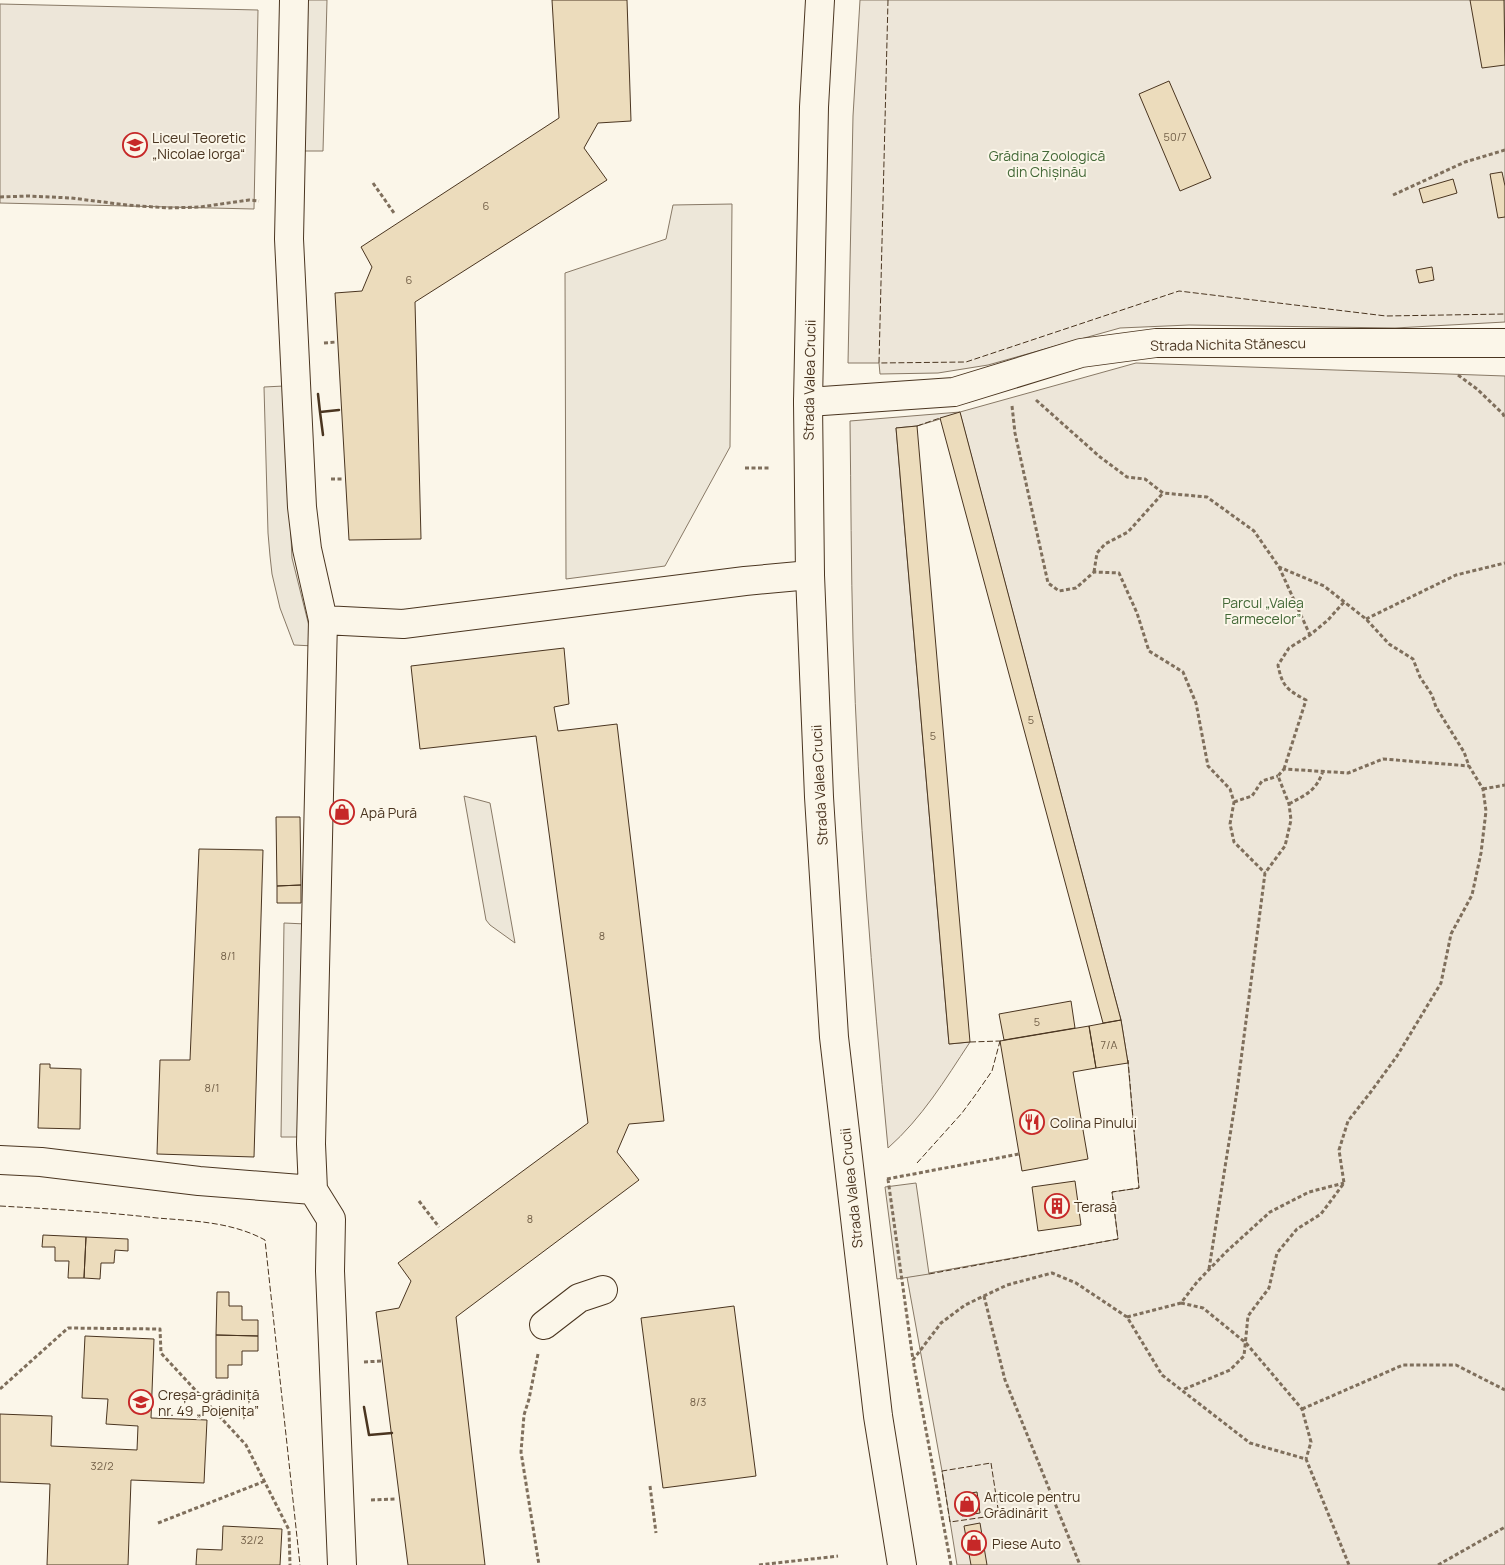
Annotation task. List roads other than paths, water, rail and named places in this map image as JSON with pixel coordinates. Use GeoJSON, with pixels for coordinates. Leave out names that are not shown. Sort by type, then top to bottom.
{"type":"FeatureCollection","features":[{"type":"Feature","properties":{"kind":"main road"},"geometry":{"type":"LineString","coordinates":[[294,0],[290,249],[302,507],[307,549],[323,620],[312,1190],[331,1219],[331,1281],[342,1565]]}},
{"type":"Feature","properties":{"kind":"main road","name":"Strada Valea Crucii"},"geometry":{"type":"LineString","coordinates":[[820,0],[814,107],[808,402],[810,575],[819,797],[834,1037],[877,1407],[902,1565]]}},
{"type":"Feature","properties":{"kind":"main road","name":"Strada Nichita Stănescu"},"geometry":{"type":"LineString","coordinates":[[808,402],[954,392],[1081,353],[1156,343],[1505,343]]}},
{"type":"Feature","properties":{"kind":"main road"},"geometry":{"type":"LineString","coordinates":[[323,620],[403,624],[745,581],[810,575]]}},
{"type":"Feature","properties":{"kind":"main road"},"geometry":{"type":"LineString","coordinates":[[0,1160],[41,1162],[199,1181],[312,1190]]}},
{"type":"Feature","properties":{"kind":"main road"},"geometry":{"type":"LineString","coordinates":[[544,1325],[579,1298],[603,1290]]}},
{"type":"Feature","properties":{"kind":"place","name":"Liceul Teoretic „Nicolae Iorga“"},"geometry":{"type":"Point","coordinates":[135,145]}},
{"type":"Feature","properties":{"kind":"place","name":"Apă Pură"},"geometry":{"type":"Point","coordinates":[342,812]}},
{"type":"Feature","properties":{"kind":"place","name":"Colina Pinului"},"geometry":{"type":"Point","coordinates":[1032,1122]}},
{"type":"Feature","properties":{"kind":"place","name":"Terasă"},"geometry":{"type":"Point","coordinates":[1057,1206]}},
{"type":"Feature","properties":{"kind":"place","name":"Creșa-grădiniță nr. 49 „Poienița”"},"geometry":{"type":"Point","coordinates":[141,1402]}},
{"type":"Feature","properties":{"kind":"place","name":"Articole pentru Grădinărit"},"geometry":{"type":"Point","coordinates":[967,1504]}},
{"type":"Feature","properties":{"kind":"place","name":"Piese Auto"},"geometry":{"type":"Point","coordinates":[974,1543]}},
{"type":"Feature","properties":{"kind":"park label","name":"Grădina Zoologică din Chișinău"},"geometry":{"type":"Point","coordinates":[1047,164]}},
{"type":"Feature","properties":{"kind":"park label","name":"Parcul „Valea Farmecelor”"},"geometry":{"type":"Point","coordinates":[1263,610]}}]}
